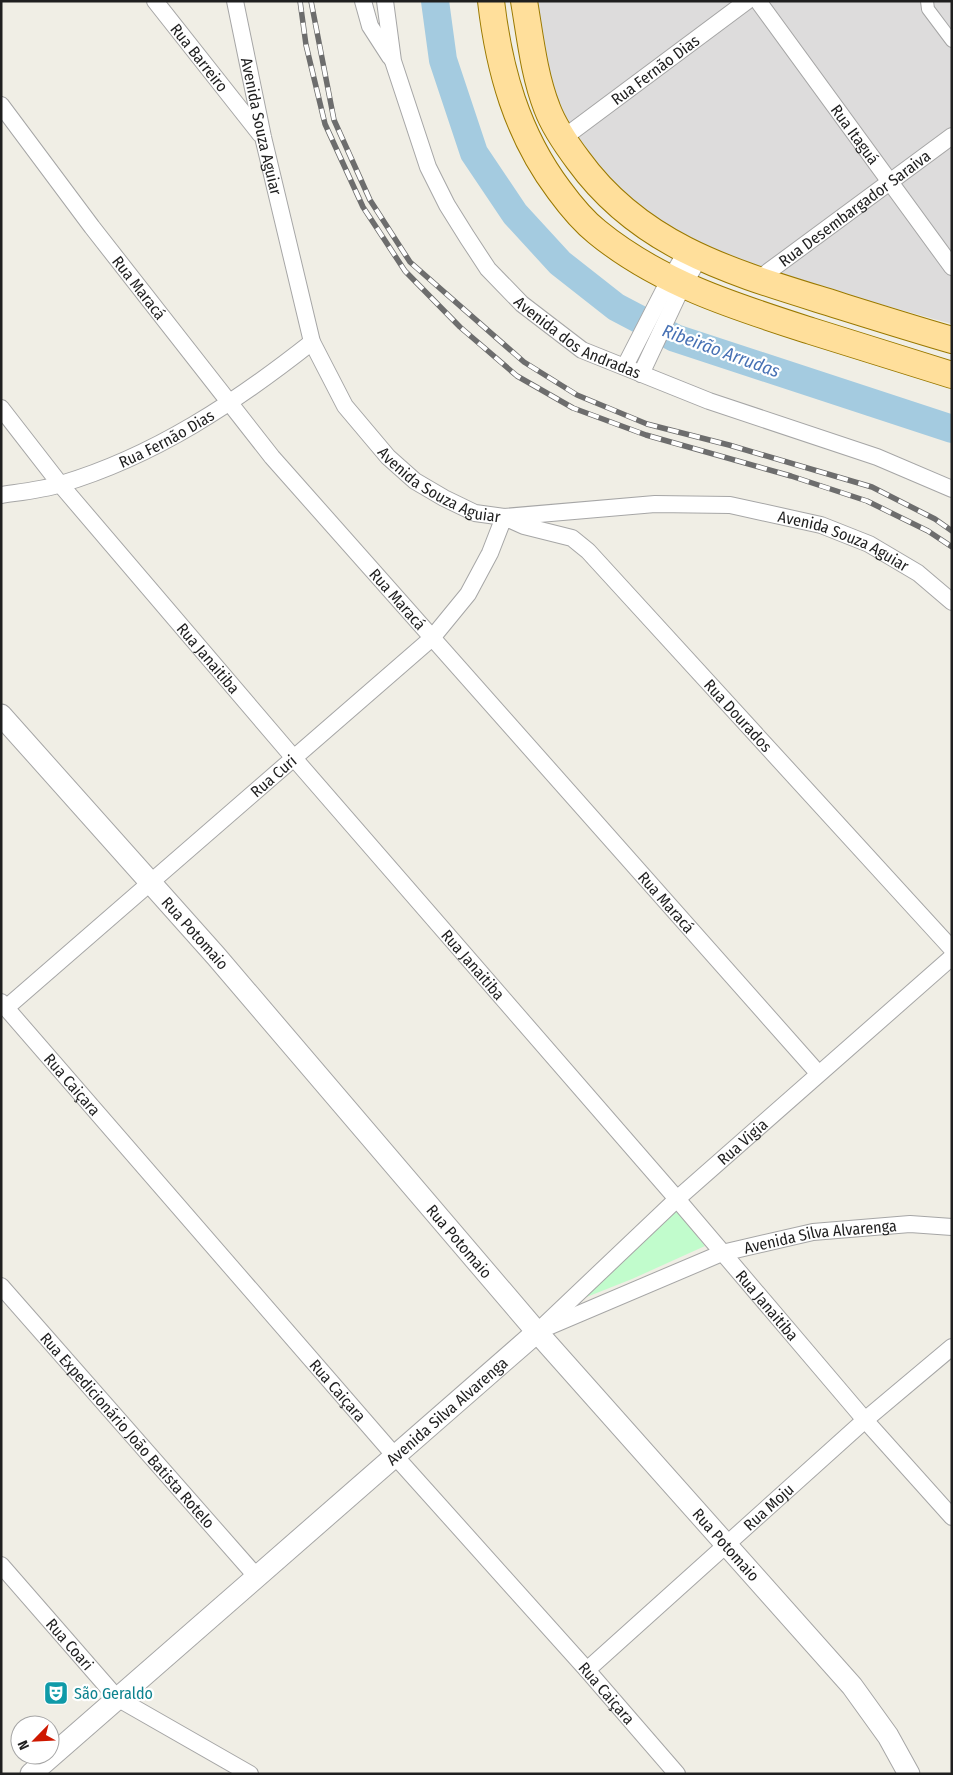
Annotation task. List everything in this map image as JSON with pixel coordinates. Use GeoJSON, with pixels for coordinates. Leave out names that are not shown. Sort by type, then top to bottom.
{"type":"FeatureCollection","features":[{"type":"Feature","properties":{"kind":"main road"},"geometry":{"type":"LineString","coordinates":[[492,1],[496,38],[515,110],[536,156],[548,175],[572,207],[596,232],[674,287],[952,375]]}},
{"type":"Feature","properties":{"kind":"main road"},"geometry":{"type":"LineString","coordinates":[[524,1],[537,73],[547,108],[562,138],[600,189],[616,205],[653,233],[692,255],[757,280],[952,340]]}},
{"type":"Feature","properties":{"kind":"street","name":"Rua Barreiro"},"geometry":{"type":"LineString","coordinates":[[155,1],[263,137]]}},
{"type":"Feature","properties":{"kind":"street","name":"Avenida Souza Aguiar"},"geometry":{"type":"LineString","coordinates":[[235,1],[263,137],[312,342],[346,406],[388,457],[415,481],[475,513],[504,516],[655,504],[730,505],[821,525],[869,544],[918,573],[952,602]]}},
{"type":"Feature","properties":{"kind":"street"},"geometry":{"type":"LineString","coordinates":[[363,1],[370,26],[393,61]]}},
{"type":"Feature","properties":{"kind":"street","name":"Avenida dos Andradas"},"geometry":{"type":"LineString","coordinates":[[385,1],[393,61],[428,167],[447,205],[488,268],[522,304],[582,350],[628,360],[709,401],[877,457],[952,489]]}},
{"type":"Feature","properties":{"kind":"street","name":"Rua Fernão Dias"},"geometry":{"type":"LineString","coordinates":[[562,138],[748,1]]}},
{"type":"Feature","properties":{"kind":"street","name":"Rua Itaguá"},"geometry":{"type":"LineString","coordinates":[[758,1],[952,267]]}},
{"type":"Feature","properties":{"kind":"street"},"geometry":{"type":"LineString","coordinates":[[927,1],[928,10],[952,42]]}},
{"type":"Feature","properties":{"kind":"street","name":"Rua Maracá"},"geometry":{"type":"LineString","coordinates":[[1,105],[229,402],[315,507],[818,1073]]}},
{"type":"Feature","properties":{"kind":"street","name":"Rua Desembargador Saraiva"},"geometry":{"type":"LineString","coordinates":[[757,280],[952,136]]}},
{"type":"Feature","properties":{"kind":"street"},"geometry":{"type":"LineString","coordinates":[[628,360],[692,255]]}},
{"type":"Feature","properties":{"kind":"street"},"geometry":{"type":"LineString","coordinates":[[644,368],[674,287]]}},
{"type":"Feature","properties":{"kind":"street","name":"Rua Fernão Dias"},"geometry":{"type":"LineString","coordinates":[[1,495],[60,484],[148,451],[229,402],[312,342]]}},
{"type":"Feature","properties":{"kind":"street","name":"Rua Janaitiba"},"geometry":{"type":"LineString","coordinates":[[1,408],[60,484],[293,757],[677,1199],[865,1420],[952,1517]]}},
{"type":"Feature","properties":{"kind":"street","name":"Rua Curi"},"geometry":{"type":"LineString","coordinates":[[3,1006],[151,883],[293,757],[432,638],[468,594],[490,554],[504,516]]}},
{"type":"Feature","properties":{"kind":"street","name":"Rua Dourados"},"geometry":{"type":"LineString","coordinates":[[504,516],[524,526],[572,538],[588,551],[952,950]]}},
{"type":"Feature","properties":{"kind":"street","name":"Rua Potomaio"},"geometry":{"type":"LineString","coordinates":[[1,714],[223,964],[537,1332],[728,1544],[852,1686],[888,1736],[909,1774]]}},
{"type":"Feature","properties":{"kind":"street","name":"Rua Vigia"},"geometry":{"type":"LineString","coordinates":[[537,1332],[677,1199],[952,957]]}},
{"type":"Feature","properties":{"kind":"street"},"geometry":{"type":"LineString","coordinates":[[1,1024],[3,1006]]}},
{"type":"Feature","properties":{"kind":"street","name":"Rua Caiçara"},"geometry":{"type":"LineString","coordinates":[[3,1006],[395,1456],[587,1670],[677,1774]]}},
{"type":"Feature","properties":{"kind":"street","name":"Avenida Silva Alvarenga"},"geometry":{"type":"LineString","coordinates":[[31,1774],[537,1332],[630,1290],[722,1253],[833,1230],[910,1224],[952,1227]]}},
{"type":"Feature","properties":{"kind":"street","name":"Rua Expedicionário João Batista Rotelo"},"geometry":{"type":"LineString","coordinates":[[1,1286],[256,1576]]}},
{"type":"Feature","properties":{"kind":"street","name":"Rua Moju"},"geometry":{"type":"LineString","coordinates":[[587,1670],[865,1420],[952,1347]]}},
{"type":"Feature","properties":{"kind":"street","name":"Rua Coari"},"geometry":{"type":"LineString","coordinates":[[1,1565],[117,1698],[250,1774]]}},
{"type":"Feature","properties":{"kind":"shaded area"},"geometry":{"type":"Polygon","coordinates":[[[537,1],[952,1],[952,324],[742,266],[671,231],[615,192],[555,105],[537,1]]]}},
{"type":"Feature","properties":{"kind":"green space"},"geometry":{"type":"Polygon","coordinates":[[[676,1210],[705,1246],[584,1298],[676,1210]]]}},
{"type":"Feature","properties":{"kind":"waterway","name":"Ribeirão Arrudas"},"geometry":{"type":"LineString","coordinates":[[435,1],[443,60],[474,153],[515,214],[560,263],[616,307],[675,338],[952,429]]}},
{"type":"Feature","properties":{"kind":"railway"},"geometry":{"type":"LineString","coordinates":[[300,1],[306,45],[325,124],[363,207],[405,271],[460,327],[517,376],[573,408],[646,435],[791,476],[867,501],[928,531],[952,547]]}},
{"type":"Feature","properties":{"kind":"railway"},"geometry":{"type":"LineString","coordinates":[[311,1],[334,120],[370,200],[410,262],[524,362],[577,395],[647,424],[729,445],[872,487],[935,519],[952,531]]}},
{"type":"Feature","properties":{"kind":"place","name":"São Geraldo"},"geometry":{"type":"Point","coordinates":[56,1693]}}]}
